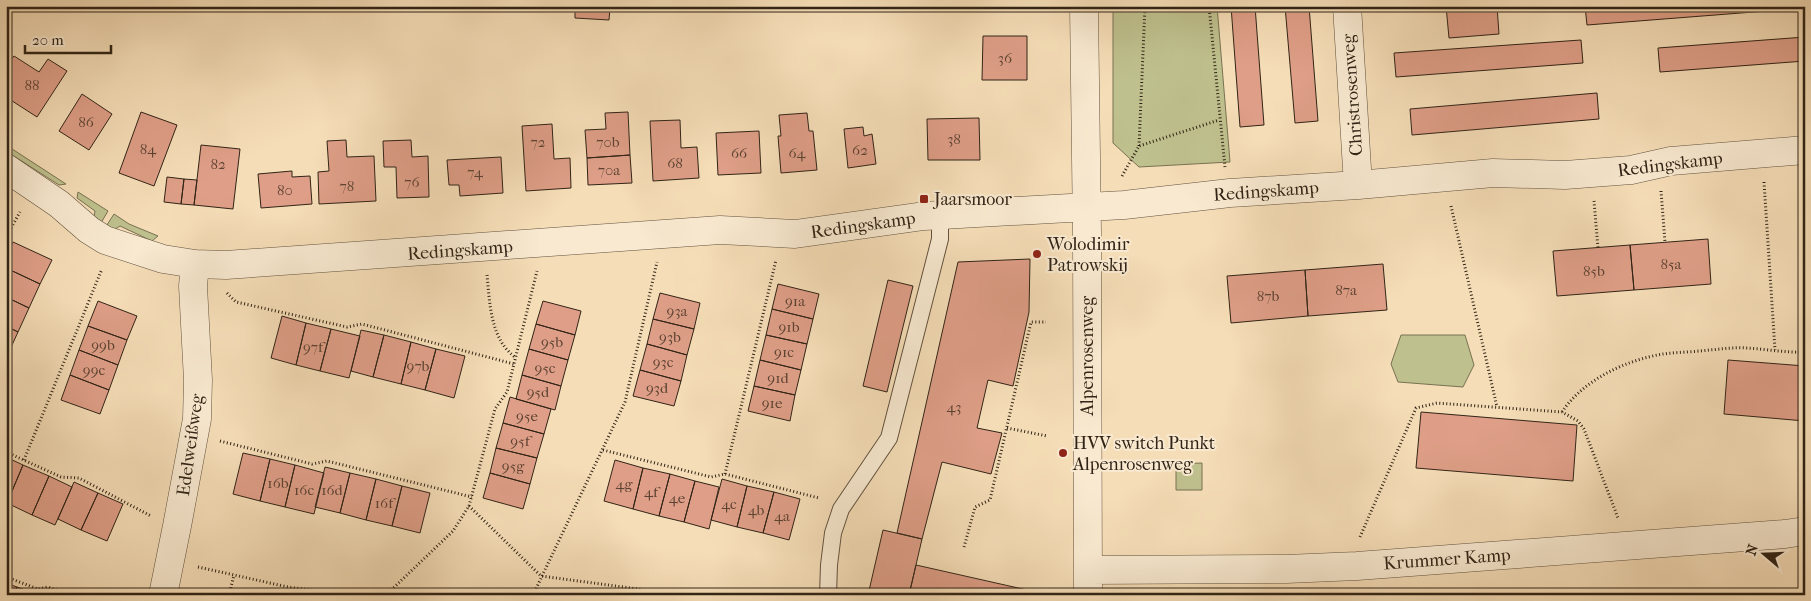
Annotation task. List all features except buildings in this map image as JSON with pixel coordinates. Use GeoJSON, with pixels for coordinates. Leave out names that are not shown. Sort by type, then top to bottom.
{"type":"FeatureCollection","features":[{"type":"Feature","properties":{"kind":"street"},"geometry":{"type":"LineString","coordinates":[[1084,6],[1087,207]]}},
{"type":"Feature","properties":{"kind":"street","name":"Christrosenweg"},"geometry":{"type":"LineString","coordinates":[[1347,6],[1358,184]]}},
{"type":"Feature","properties":{"kind":"street","name":"Redingskamp"},"geometry":{"type":"LineString","coordinates":[[6,168],[59,204],[89,230],[105,240],[163,258],[195,264],[236,265],[720,230],[795,234],[940,215],[1124,205],[1230,193],[1493,173],[1565,176],[1631,170],[1671,161],[1805,150]]}},
{"type":"Feature","properties":{"kind":"street","name":"Alpenrosenweg"},"geometry":{"type":"LineString","coordinates":[[1087,207],[1088,582]]}},
{"type":"Feature","properties":{"kind":"street","name":"Edelweißweg"},"geometry":{"type":"LineString","coordinates":[[163,595],[196,419],[198,380],[193,286],[195,264]]}},
{"type":"Feature","properties":{"kind":"street","name":"Krummer Kamp"},"geometry":{"type":"LineString","coordinates":[[1088,582],[1357,566],[1805,531]]}},
{"type":"Feature","properties":{"kind":"lane"},"geometry":{"type":"LineString","coordinates":[[828,595],[833,534],[841,509],[889,438],[940,239],[940,215]]}},
{"type":"Feature","properties":{"kind":"path"},"geometry":{"type":"LineString","coordinates":[[1122,176],[1139,146],[1145,6]]}},
{"type":"Feature","properties":{"kind":"path"},"geometry":{"type":"LineString","coordinates":[[1209,6],[1225,175]]}},
{"type":"Feature","properties":{"kind":"path"},"geometry":{"type":"LineString","coordinates":[[1374,9],[1407,6]]}},
{"type":"Feature","properties":{"kind":"path"},"geometry":{"type":"LineString","coordinates":[[1139,146],[1219,120]]}},
{"type":"Feature","properties":{"kind":"path"},"geometry":{"type":"LineString","coordinates":[[1764,182],[1775,350]]}},
{"type":"Feature","properties":{"kind":"path"},"geometry":{"type":"LineString","coordinates":[[1661,190],[1665,242]]}},
{"type":"Feature","properties":{"kind":"path"},"geometry":{"type":"LineString","coordinates":[[1594,194],[1598,248]]}},
{"type":"Feature","properties":{"kind":"path"},"geometry":{"type":"LineString","coordinates":[[1451,206],[1497,407]]}},
{"type":"Feature","properties":{"kind":"path"},"geometry":{"type":"LineString","coordinates":[[6,237],[22,207]]}},
{"type":"Feature","properties":{"kind":"path"},"geometry":{"type":"LineString","coordinates":[[725,474],[778,251]]}},
{"type":"Feature","properties":{"kind":"path"},"geometry":{"type":"LineString","coordinates":[[24,460],[106,261]]}},
{"type":"Feature","properties":{"kind":"path"},"geometry":{"type":"LineString","coordinates":[[533,595],[624,402],[657,261]]}},
{"type":"Feature","properties":{"kind":"path"},"geometry":{"type":"LineString","coordinates":[[386,595],[453,532],[469,506],[495,409],[507,392],[537,271]]}},
{"type":"Feature","properties":{"kind":"path"},"geometry":{"type":"LineString","coordinates":[[487,275],[489,297],[496,331],[502,345],[516,358]]}},
{"type":"Feature","properties":{"kind":"path"},"geometry":{"type":"LineString","coordinates":[[227,293],[236,302],[347,327],[362,324],[514,364]]}},
{"type":"Feature","properties":{"kind":"path"},"geometry":{"type":"LineString","coordinates":[[964,546],[975,507],[990,500],[1031,322],[1046,322]]}},
{"type":"Feature","properties":{"kind":"path"},"geometry":{"type":"LineString","coordinates":[[1562,412],[1590,384],[1634,362],[1663,354],[1746,348],[1805,352]]}},
{"type":"Feature","properties":{"kind":"path"},"geometry":{"type":"LineString","coordinates":[[1359,538],[1416,408],[1437,403],[1562,412],[1578,421],[1584,429],[1620,524]]}},
{"type":"Feature","properties":{"kind":"path"},"geometry":{"type":"LineString","coordinates":[[1007,428],[1047,436]]}},
{"type":"Feature","properties":{"kind":"path"},"geometry":{"type":"LineString","coordinates":[[217,440],[312,464],[327,461],[472,497]]}},
{"type":"Feature","properties":{"kind":"path"},"geometry":{"type":"LineString","coordinates":[[603,450],[711,477],[725,474],[819,498]]}},
{"type":"Feature","properties":{"kind":"path"},"geometry":{"type":"LineString","coordinates":[[6,452],[61,477],[79,478],[154,517]]}},
{"type":"Feature","properties":{"kind":"path"},"geometry":{"type":"LineString","coordinates":[[469,506],[541,576],[638,589],[660,595]]}},
{"type":"Feature","properties":{"kind":"path"},"geometry":{"type":"LineString","coordinates":[[191,565],[288,587],[350,595]]}},
{"type":"Feature","properties":{"kind":"path"},"geometry":{"type":"LineString","coordinates":[[229,595],[234,575]]}},
{"type":"Feature","properties":{"kind":"path"},"geometry":{"type":"LineString","coordinates":[[6,577],[38,589],[48,587],[69,595]]}},
{"type":"Feature","properties":{"kind":"green space"},"geometry":{"type":"Polygon","coordinates":[[[1113,6],[1217,6],[1230,162],[1139,167],[1113,143],[1113,6]]]}},
{"type":"Feature","properties":{"kind":"green space"},"geometry":{"type":"Polygon","coordinates":[[[6,145],[66,184],[59,185],[6,151],[6,145]]]}},
{"type":"Feature","properties":{"kind":"green space"},"geometry":{"type":"Polygon","coordinates":[[[78,192],[108,211],[98,228],[93,224],[95,211],[77,198],[78,192]]]}},
{"type":"Feature","properties":{"kind":"green space"},"geometry":{"type":"Polygon","coordinates":[[[114,214],[129,224],[158,236],[152,241],[120,226],[108,234],[103,231],[114,214]]]}},
{"type":"Feature","properties":{"kind":"green space"},"geometry":{"type":"Polygon","coordinates":[[[1401,335],[1465,335],[1474,365],[1463,387],[1398,382],[1391,364],[1401,335]]]}},
{"type":"Feature","properties":{"kind":"green space"},"geometry":{"type":"Polygon","coordinates":[[[1202,463],[1202,490],[1176,490],[1176,464],[1202,463]]]}},
{"type":"Feature","properties":{"kind":"place","name":"Jaarsmoor"},"geometry":{"type":"Point","coordinates":[924,199]}},
{"type":"Feature","properties":{"kind":"place","name":"Wolodimir Patrowskij"},"geometry":{"type":"Point","coordinates":[1037,254]}},
{"type":"Feature","properties":{"kind":"place","name":"HVV switch Punkt Alpenrosenweg"},"geometry":{"type":"Point","coordinates":[1063,453]}}]}
